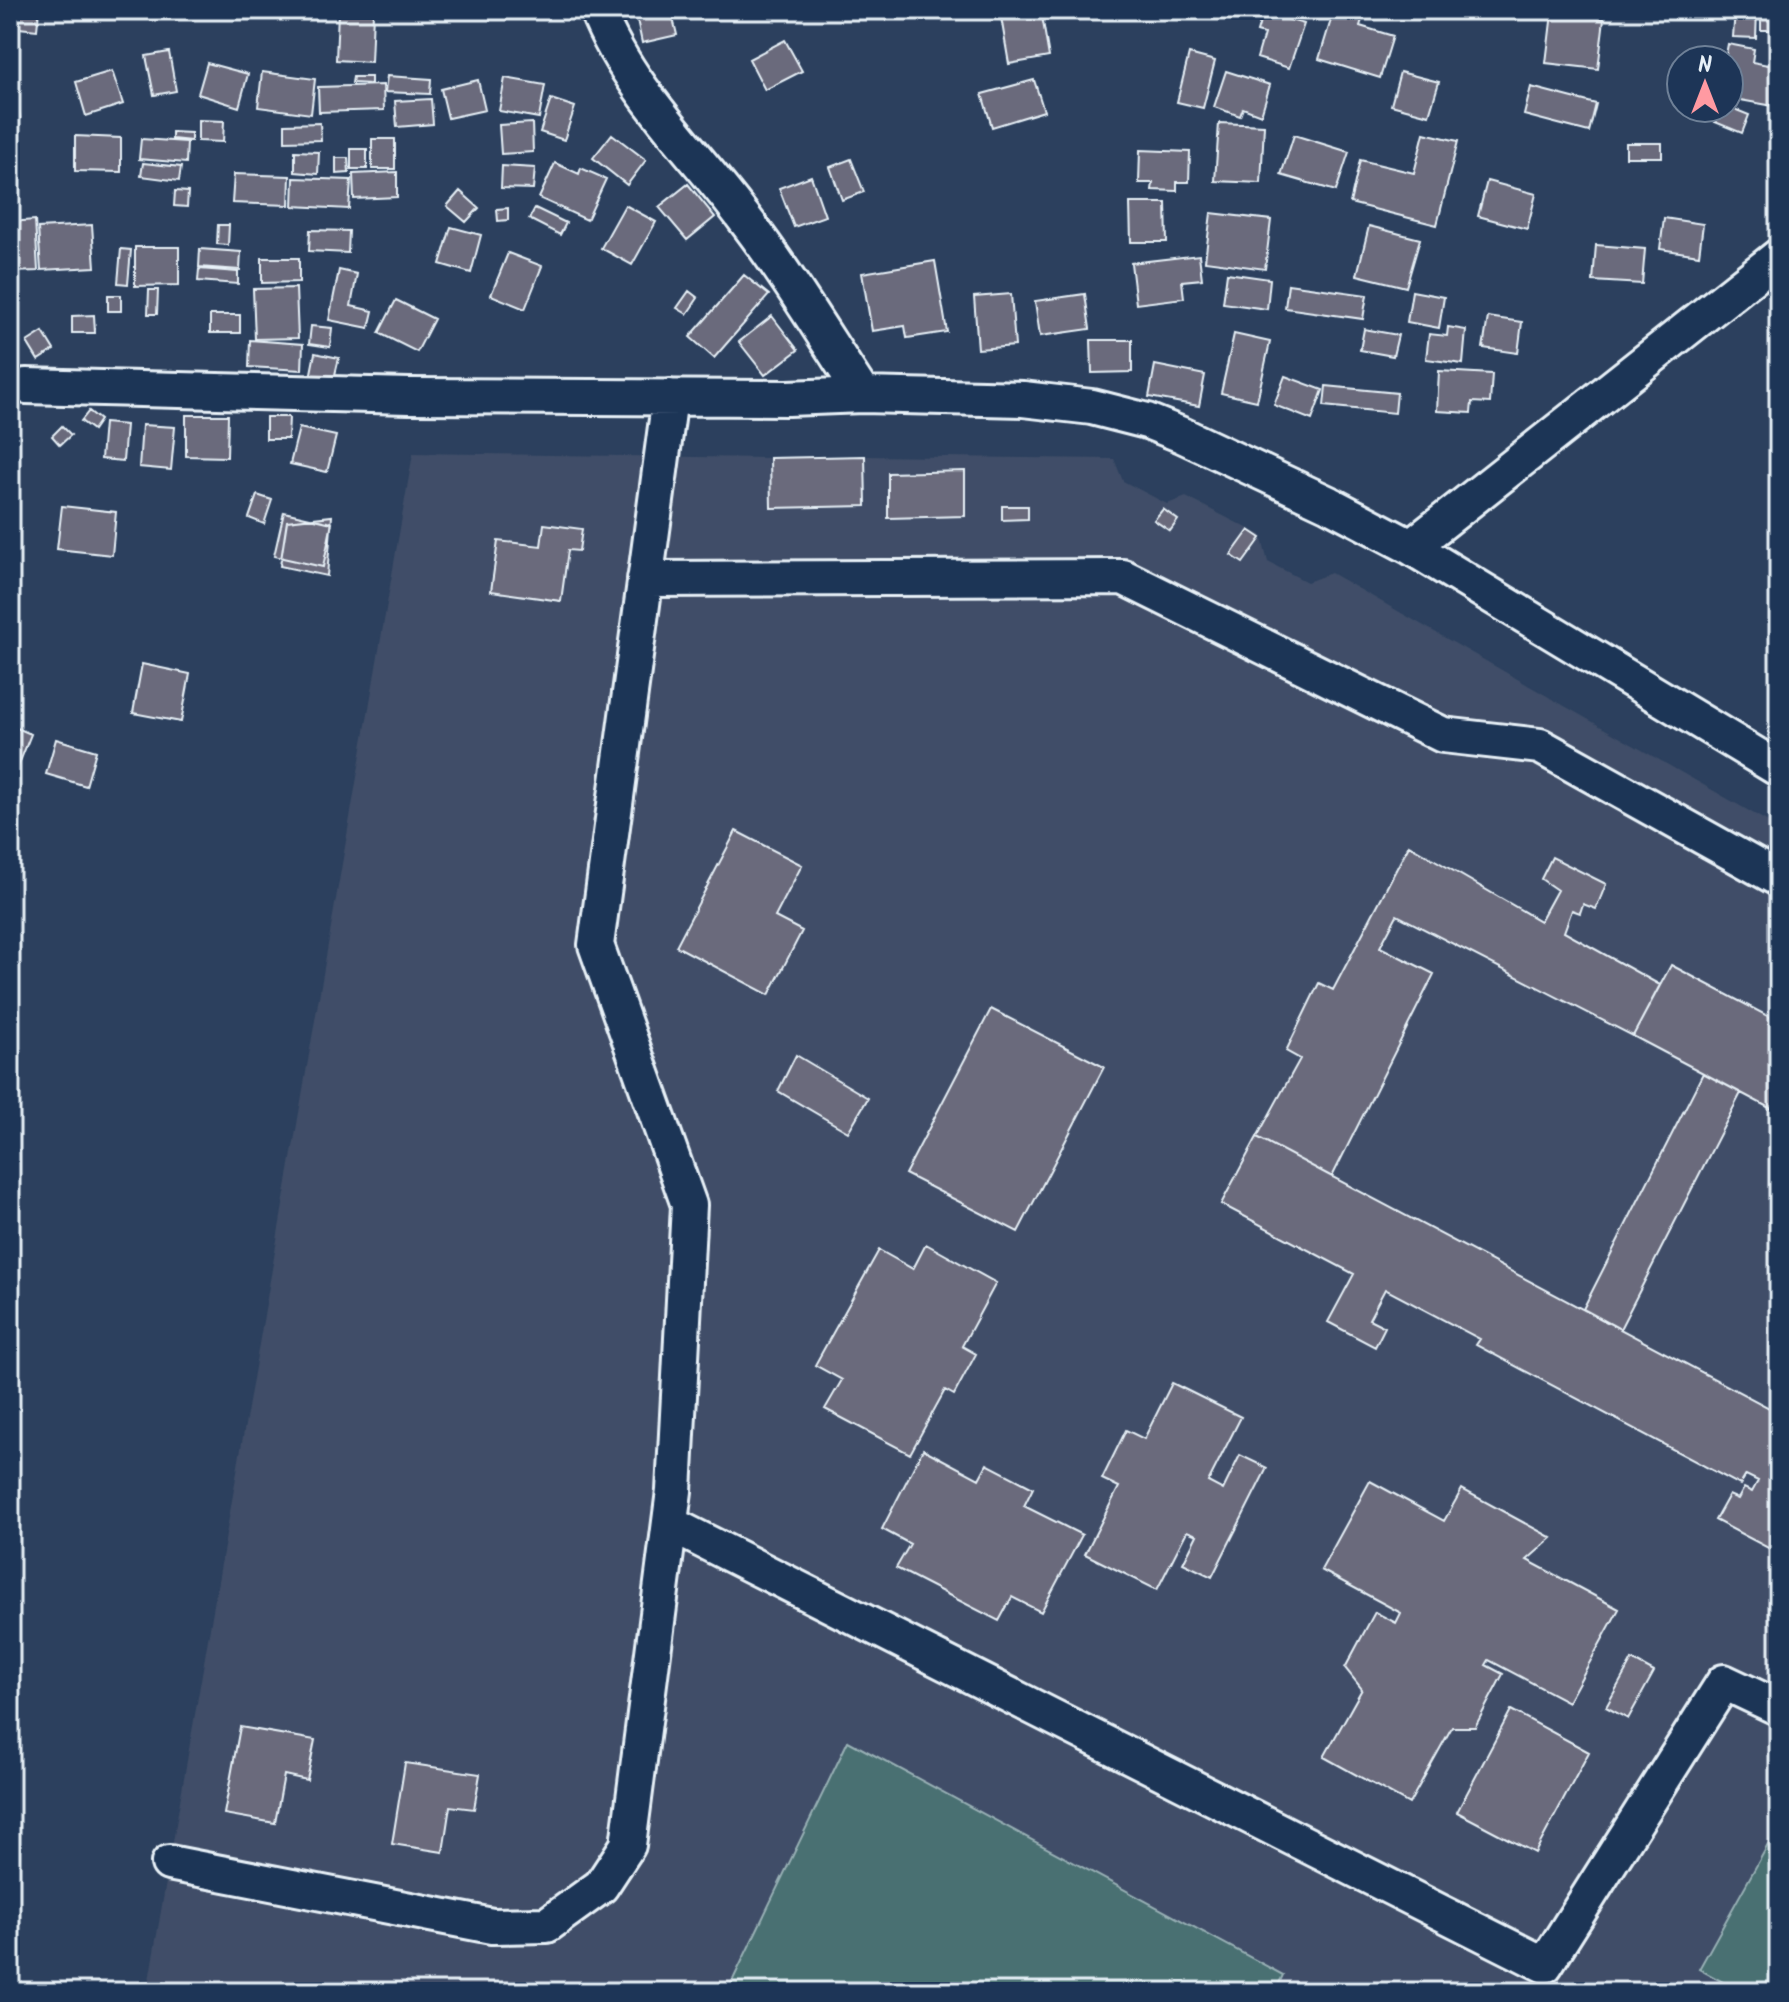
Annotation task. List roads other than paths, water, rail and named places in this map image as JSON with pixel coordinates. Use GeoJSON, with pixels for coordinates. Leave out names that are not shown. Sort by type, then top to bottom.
{"type":"FeatureCollection","features":[{"type":"Feature","properties":{"kind":"street"},"geometry":{"type":"LineString","coordinates":[[597,10],[609,40],[653,104],[744,217],[863,395]]}},
{"type":"Feature","properties":{"kind":"street"},"geometry":{"type":"LineString","coordinates":[[1411,547],[1779,256]]}},
{"type":"Feature","properties":{"kind":"street"},"geometry":{"type":"LineString","coordinates":[[26,386],[409,396],[788,398],[863,395],[1023,399],[1092,407],[1147,421],[1315,497],[1411,547],[1779,769]]}},
{"type":"Feature","properties":{"kind":"street"},"geometry":{"type":"LineString","coordinates":[[169,1863],[492,1926],[547,1925],[601,1886],[628,1845],[674,1491],[689,1205],[596,945],[670,397]]}},
{"type":"Feature","properties":{"kind":"street"},"geometry":{"type":"LineString","coordinates":[[645,579],[1123,577],[1443,735],[1540,746],[1779,879]]}},
{"type":"Feature","properties":{"kind":"street"},"geometry":{"type":"LineString","coordinates":[[670,1524],[1545,1965],[1724,1682],[1779,1708]]}}]}
